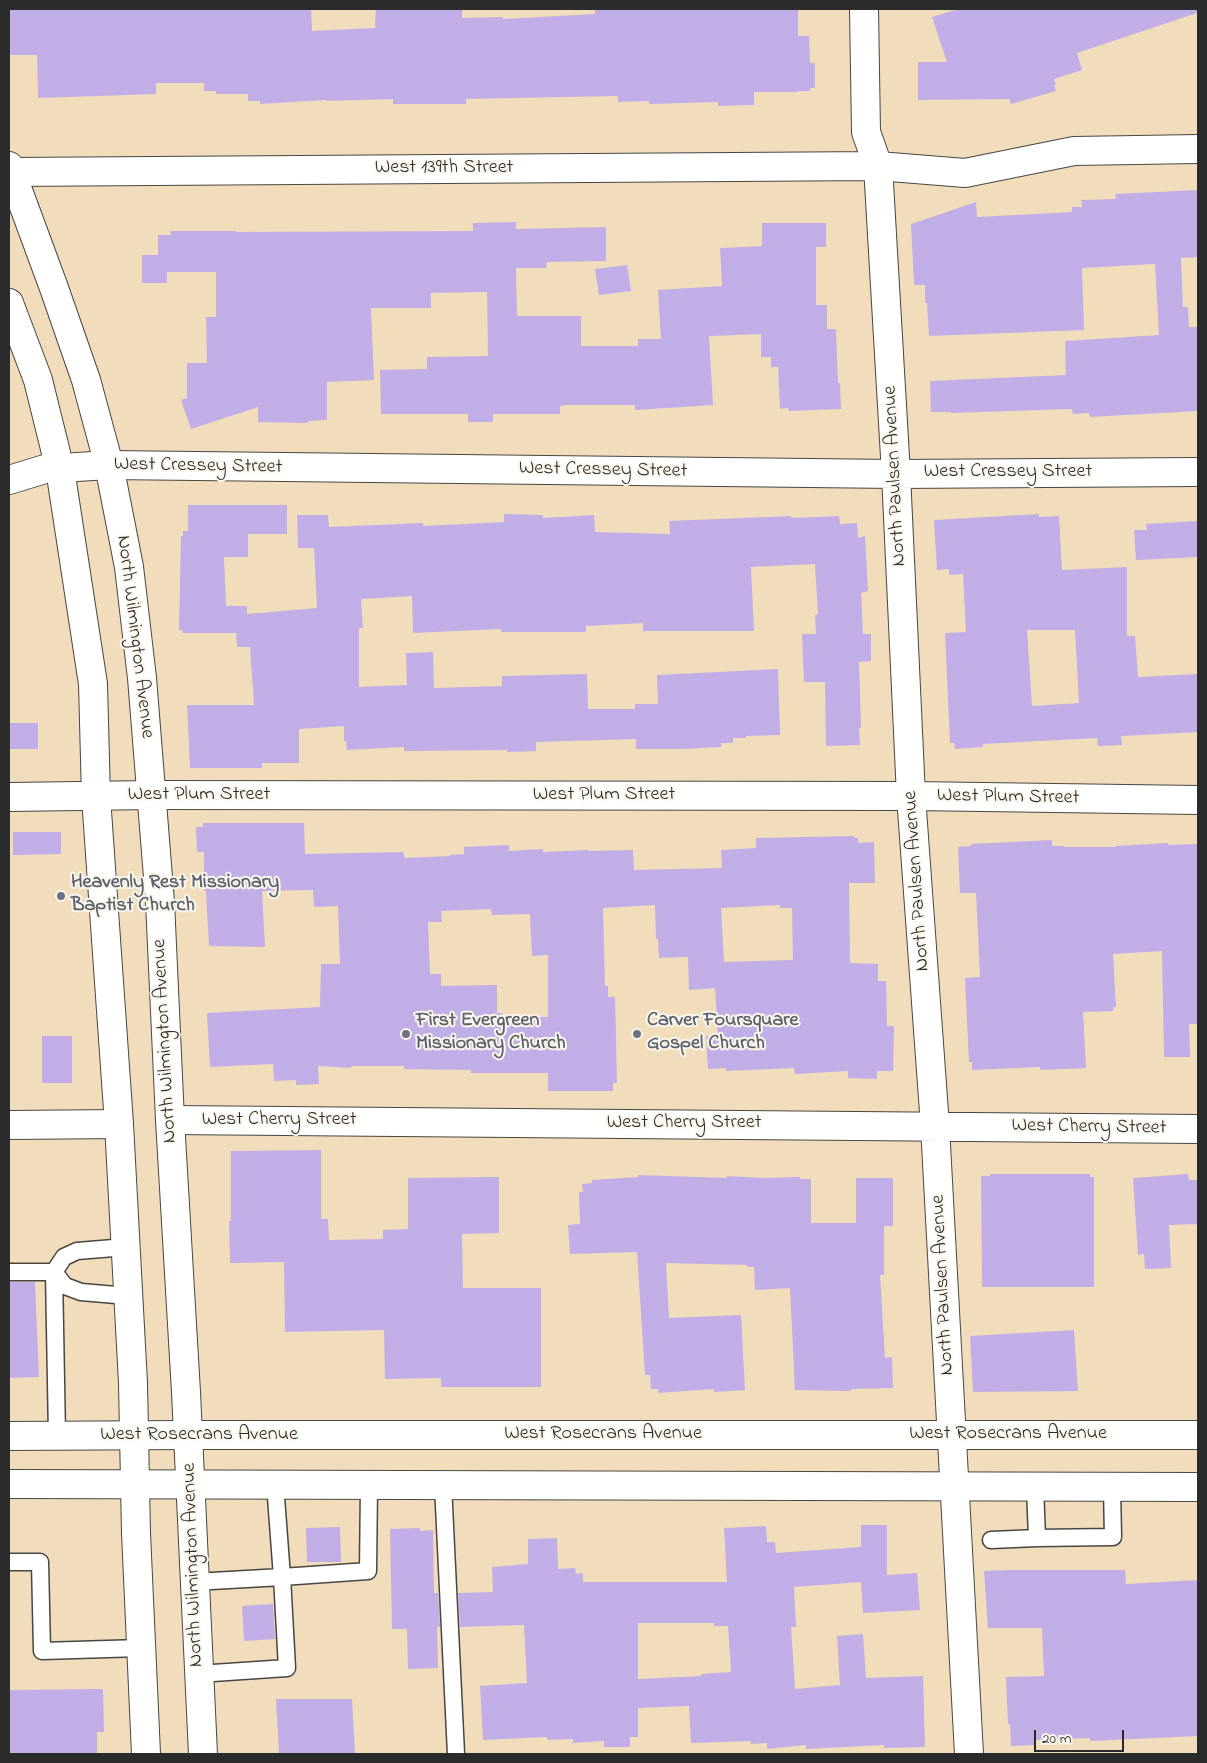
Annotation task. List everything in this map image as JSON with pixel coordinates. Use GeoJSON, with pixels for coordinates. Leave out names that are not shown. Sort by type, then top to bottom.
{"type":"FeatureCollection","features":[{"type":"Feature","properties":{"kind":"street","name":"North Paulsen Avenue"},"geometry":{"type":"LineString","coordinates":[[864,9],[866,132],[878,166],[896,474],[911,796],[935,1126],[970,1754]]}},
{"type":"Feature","properties":{"kind":"street","name":"West 139th Street"},"geometry":{"type":"LineString","coordinates":[[10,170],[878,166],[965,173],[1074,151],[1198,148]]}},
{"type":"Feature","properties":{"kind":"street","name":"North Wilmington Avenue"},"geometry":{"type":"LineString","coordinates":[[10,170],[86,380],[109,465],[129,567],[142,678],[160,902],[203,1754]]}},
{"type":"Feature","properties":{"kind":"street"},"geometry":{"type":"LineString","coordinates":[[10,310],[38,380],[60,469],[93,684],[96,797],[126,1247],[146,1754]]}},
{"type":"Feature","properties":{"kind":"street","name":"West Cressey Street"},"geometry":{"type":"LineString","coordinates":[[9,480],[45,469],[109,465],[896,474],[1198,472]]}},
{"type":"Feature","properties":{"kind":"street","name":"West Plum Street"},"geometry":{"type":"LineString","coordinates":[[9,797],[152,795],[911,796],[1198,800]]}},
{"type":"Feature","properties":{"kind":"street","name":"West Cherry Street"},"geometry":{"type":"LineString","coordinates":[[170,1120],[1198,1129]]}},
{"type":"Feature","properties":{"kind":"street"},"geometry":{"type":"LineString","coordinates":[[9,1125],[119,1124]]}},
{"type":"Feature","properties":{"kind":"street","name":"West Rosecrans Avenue"},"geometry":{"type":"LineString","coordinates":[[9,1436],[1198,1435]]}},
{"type":"Feature","properties":{"kind":"street"},"geometry":{"type":"LineString","coordinates":[[9,1484],[1198,1487]]}},
{"type":"Feature","properties":{"kind":"lane"},"geometry":{"type":"LineString","coordinates":[[56,1436],[54,1272],[64,1257],[77,1251],[126,1247]]}},
{"type":"Feature","properties":{"kind":"lane"},"geometry":{"type":"LineString","coordinates":[[9,1272],[54,1272]]}},
{"type":"Feature","properties":{"kind":"lane"},"geometry":{"type":"LineString","coordinates":[[54,1272],[65,1286],[82,1292],[128,1296]]}},
{"type":"Feature","properties":{"kind":"lane"},"geometry":{"type":"LineString","coordinates":[[198,1674],[287,1668],[275,1484]]}},
{"type":"Feature","properties":{"kind":"lane"},"geometry":{"type":"LineString","coordinates":[[194,1582],[368,1571],[369,1485]]}},
{"type":"Feature","properties":{"kind":"lane"},"geometry":{"type":"LineString","coordinates":[[443,1485],[456,1754]]}},
{"type":"Feature","properties":{"kind":"lane"},"geometry":{"type":"LineString","coordinates":[[1035,1487],[1037,1538]]}},
{"type":"Feature","properties":{"kind":"lane"},"geometry":{"type":"LineString","coordinates":[[990,1540],[1113,1537],[1112,1487]]}},
{"type":"Feature","properties":{"kind":"lane"},"geometry":{"type":"LineString","coordinates":[[9,1562],[40,1562],[42,1651],[141,1648]]}},
{"type":"Feature","properties":{"kind":"building"},"geometry":{"type":"Polygon","coordinates":[[[9,9],[311,9],[312,31],[375,28],[376,9],[462,9],[462,18],[503,17],[503,19],[595,14],[595,9],[798,9],[798,36],[809,36],[810,63],[815,63],[815,88],[810,88],[810,91],[797,92],[754,92],[754,105],[718,106],[718,102],[649,104],[649,101],[618,102],[618,96],[466,99],[466,104],[393,104],[393,99],[326,100],[260,104],[260,101],[248,101],[248,94],[216,94],[216,91],[204,91],[204,83],[156,83],[156,94],[38,98],[37,55],[9,55],[9,9]]]}},
{"type":"Feature","properties":{"kind":"building"},"geometry":{"type":"Polygon","coordinates":[[[959,9],[1197,9],[1197,13],[1077,53],[1082,70],[1054,79],[1056,91],[1011,104],[1009,99],[918,100],[918,62],[947,62],[932,17],[959,9]]]}},
{"type":"Feature","properties":{"kind":"building"},"geometry":{"type":"Polygon","coordinates":[[[1198,190],[1198,257],[1181,258],[1183,307],[1188,307],[1189,327],[1198,327],[1198,411],[1090,417],[1089,413],[1073,414],[1072,409],[931,412],[930,381],[1066,375],[1065,341],[1159,335],[1155,264],[1082,268],[1084,330],[929,336],[925,285],[914,285],[911,224],[976,202],[977,217],[1072,212],[1072,207],[1082,207],[1081,200],[1116,199],[1115,194],[1198,190]]]}},
{"type":"Feature","properties":{"kind":"building"},"geometry":{"type":"Polygon","coordinates":[[[516,222],[516,229],[606,227],[606,261],[547,262],[546,268],[516,268],[517,316],[581,316],[581,346],[638,346],[638,339],[661,339],[658,290],[722,286],[720,248],[762,246],[762,223],[826,223],[826,247],[816,247],[816,305],[827,305],[827,329],[836,329],[841,409],[789,411],[788,408],[780,409],[778,367],[771,367],[771,357],[761,357],[761,334],[709,336],[713,405],[635,410],[635,405],[567,405],[560,406],[560,414],[493,414],[493,422],[468,422],[468,414],[381,414],[380,370],[427,369],[427,357],[488,356],[487,292],[431,293],[431,308],[371,308],[374,380],[327,382],[327,420],[308,421],[308,423],[258,422],[258,407],[191,429],[181,400],[187,398],[187,363],[207,363],[206,317],[216,317],[216,272],[167,272],[167,283],[142,283],[142,255],[158,255],[158,235],[171,235],[170,231],[473,231],[473,223],[516,222]]]}},
{"type":"Feature","properties":{"kind":"building"},"geometry":{"type":"Polygon","coordinates":[[[627,265],[631,291],[599,295],[595,269],[627,265]]]}},
{"type":"Feature","properties":{"kind":"building"},"geometry":{"type":"Polygon","coordinates":[[[188,505],[287,505],[287,534],[248,534],[248,557],[224,557],[226,606],[247,606],[247,614],[317,608],[314,548],[298,548],[297,515],[328,515],[329,527],[423,523],[423,526],[504,522],[504,514],[543,515],[543,518],[594,515],[595,532],[670,534],[669,521],[839,516],[840,524],[857,523],[858,538],[865,536],[868,591],[861,593],[863,634],[871,634],[871,661],[859,662],[860,745],[826,746],[825,682],[804,682],[802,634],[816,634],[815,615],[818,614],[815,564],[751,567],[754,631],[643,631],[643,623],[586,626],[586,632],[501,632],[501,629],[413,633],[412,596],[361,599],[363,628],[359,628],[359,687],[407,685],[406,653],[433,652],[434,688],[502,686],[502,676],[587,674],[588,709],[635,709],[635,704],[658,704],[657,675],[778,669],[780,735],[746,736],[746,738],[733,738],[733,743],[721,743],[721,747],[682,749],[636,749],[636,739],[536,742],[536,751],[404,751],[404,747],[347,750],[346,741],[344,741],[344,726],[299,729],[299,763],[262,763],[262,768],[190,768],[187,705],[254,705],[250,647],[237,647],[236,633],[183,633],[182,630],[179,630],[181,536],[183,536],[183,531],[188,531],[188,505]]]}},
{"type":"Feature","properties":{"kind":"building"},"geometry":{"type":"Polygon","coordinates":[[[1039,514],[1039,517],[1059,516],[1062,570],[1127,567],[1127,636],[1135,636],[1138,677],[1197,674],[1198,732],[1121,736],[1122,745],[1098,746],[1097,738],[983,744],[983,747],[955,749],[954,743],[950,743],[945,633],[966,632],[963,574],[949,575],[949,569],[937,570],[934,520],[1039,514]],[[1027,630],[1032,706],[1079,703],[1075,630],[1027,630]]]}},
{"type":"Feature","properties":{"kind":"building"},"geometry":{"type":"Polygon","coordinates":[[[1197,521],[1198,557],[1136,560],[1134,530],[1147,530],[1146,524],[1197,521]]]}},
{"type":"Feature","properties":{"kind":"building"},"geometry":{"type":"Polygon","coordinates":[[[9,723],[38,723],[38,749],[9,749],[9,723]]]}},
{"type":"Feature","properties":{"kind":"building"},"geometry":{"type":"Polygon","coordinates":[[[203,823],[304,823],[305,854],[403,852],[405,858],[464,854],[464,847],[509,845],[509,851],[543,849],[543,852],[633,850],[634,870],[722,868],[721,850],[756,848],[756,838],[854,836],[854,838],[858,838],[858,843],[874,842],[875,883],[849,883],[850,963],[878,964],[878,981],[886,981],[887,1026],[894,1026],[893,1071],[877,1071],[877,1079],[848,1078],[848,1071],[795,1074],[794,1068],[726,1071],[726,1068],[708,1069],[706,1036],[718,1036],[715,988],[689,990],[688,957],[659,958],[658,939],[656,939],[655,905],[603,908],[605,986],[608,986],[608,997],[615,997],[617,1083],[613,1083],[613,1091],[548,1091],[548,1073],[471,1073],[471,1070],[404,1069],[404,1066],[351,1066],[351,1068],[318,1066],[319,1084],[296,1085],[296,1080],[274,1081],[273,1064],[210,1067],[207,1013],[320,1007],[321,964],[340,964],[338,906],[314,907],[313,890],[262,891],[265,947],[209,946],[206,891],[204,891],[204,852],[197,852],[196,827],[203,827],[203,823]],[[780,905],[721,908],[724,962],[793,960],[792,908],[780,908],[780,905]],[[491,909],[441,911],[442,922],[428,922],[430,974],[441,974],[441,986],[497,985],[497,1013],[502,1013],[502,1017],[548,1017],[548,955],[532,956],[530,914],[492,915],[491,909]]]}},
{"type":"Feature","properties":{"kind":"building"},"geometry":{"type":"Polygon","coordinates":[[[13,832],[61,832],[61,854],[13,855],[13,832]]]}},
{"type":"Feature","properties":{"kind":"building"},"geometry":{"type":"Polygon","coordinates":[[[1052,840],[1052,846],[1064,847],[1116,847],[1168,843],[1168,845],[1198,844],[1198,1024],[1189,1024],[1190,1057],[1164,1057],[1162,951],[1113,954],[1116,1007],[1113,1007],[1113,1011],[1083,1012],[1086,1068],[1040,1070],[1040,1067],[972,1070],[972,1062],[969,1062],[965,978],[980,977],[976,893],[960,893],[958,847],[971,846],[971,844],[1052,840]]]}},
{"type":"Feature","properties":{"kind":"building"},"geometry":{"type":"Polygon","coordinates":[[[42,1036],[72,1036],[72,1083],[42,1083],[42,1036]]]}},
{"type":"Feature","properties":{"kind":"building"},"geometry":{"type":"Polygon","coordinates":[[[321,1150],[321,1219],[328,1219],[329,1240],[383,1239],[383,1230],[408,1229],[408,1178],[499,1177],[499,1233],[462,1234],[463,1288],[541,1288],[541,1387],[441,1387],[441,1378],[385,1379],[384,1330],[285,1332],[284,1262],[230,1263],[231,1151],[321,1150]]]}},
{"type":"Feature","properties":{"kind":"building"},"geometry":{"type":"Polygon","coordinates":[[[990,1174],[1090,1174],[1090,1177],[1094,1177],[1094,1287],[982,1287],[981,1176],[990,1176],[990,1174]]]}},
{"type":"Feature","properties":{"kind":"building"},"geometry":{"type":"Polygon","coordinates":[[[1188,1174],[1189,1180],[1198,1180],[1198,1224],[1169,1225],[1171,1268],[1145,1269],[1144,1254],[1138,1255],[1133,1178],[1188,1174]]]}},
{"type":"Feature","properties":{"kind":"building"},"geometry":{"type":"Polygon","coordinates":[[[638,1175],[727,1178],[727,1176],[800,1177],[800,1179],[811,1179],[811,1223],[856,1223],[856,1178],[893,1178],[893,1226],[884,1226],[884,1275],[880,1275],[885,1358],[892,1357],[893,1388],[851,1389],[851,1391],[795,1390],[790,1288],[755,1290],[754,1267],[747,1267],[747,1265],[666,1263],[669,1318],[741,1315],[745,1390],[714,1392],[714,1389],[658,1393],[658,1389],[651,1389],[650,1375],[645,1375],[637,1252],[570,1254],[568,1225],[580,1224],[579,1192],[583,1192],[582,1184],[592,1183],[592,1180],[638,1177],[638,1175]]]}},
{"type":"Feature","properties":{"kind":"building"},"geometry":{"type":"Polygon","coordinates":[[[9,1282],[35,1282],[39,1377],[9,1378],[9,1282]]]}},
{"type":"Feature","properties":{"kind":"building"},"geometry":{"type":"Polygon","coordinates":[[[1074,1330],[1078,1391],[973,1392],[970,1336],[1074,1330]]]}},
{"type":"Feature","properties":{"kind":"building"},"geometry":{"type":"Polygon","coordinates":[[[861,1525],[887,1525],[887,1575],[917,1573],[920,1610],[863,1613],[861,1582],[794,1587],[796,1627],[791,1627],[795,1689],[840,1685],[837,1636],[863,1634],[866,1678],[923,1676],[925,1747],[884,1748],[884,1745],[806,1749],[806,1745],[767,1749],[767,1743],[751,1744],[750,1741],[691,1743],[689,1706],[638,1708],[638,1737],[630,1737],[630,1747],[604,1747],[604,1741],[573,1743],[573,1739],[547,1740],[547,1737],[483,1740],[480,1686],[527,1683],[524,1625],[460,1627],[458,1593],[493,1592],[492,1567],[528,1564],[528,1539],[557,1538],[558,1569],[575,1568],[576,1574],[583,1573],[583,1582],[727,1582],[724,1528],[766,1526],[767,1542],[775,1542],[776,1553],[861,1547],[861,1525]],[[638,1623],[638,1679],[701,1676],[701,1674],[731,1672],[728,1626],[714,1626],[714,1623],[638,1623]]]}},
{"type":"Feature","properties":{"kind":"building"},"geometry":{"type":"Polygon","coordinates":[[[340,1527],[341,1562],[307,1562],[306,1528],[340,1527]]]}},
{"type":"Feature","properties":{"kind":"building"},"geometry":{"type":"Polygon","coordinates":[[[420,1528],[420,1531],[433,1530],[434,1593],[438,1593],[440,1627],[437,1627],[438,1668],[408,1669],[407,1629],[392,1629],[390,1529],[420,1528]]]}},
{"type":"Feature","properties":{"kind":"building"},"geometry":{"type":"Polygon","coordinates":[[[1125,1570],[1126,1584],[1198,1580],[1198,1736],[1090,1741],[1090,1738],[1036,1740],[1036,1745],[1011,1746],[1006,1677],[1044,1676],[1042,1628],[988,1628],[984,1571],[1125,1570]]]}},
{"type":"Feature","properties":{"kind":"building"},"geometry":{"type":"Polygon","coordinates":[[[273,1604],[275,1639],[244,1641],[242,1606],[273,1604]]]}},
{"type":"Feature","properties":{"kind":"building"},"geometry":{"type":"Polygon","coordinates":[[[103,1689],[104,1732],[97,1732],[97,1754],[9,1754],[9,1690],[103,1689]]]}},
{"type":"Feature","properties":{"kind":"building"},"geometry":{"type":"Polygon","coordinates":[[[276,1699],[352,1699],[355,1754],[279,1754],[276,1699]]]}},
{"type":"Feature","properties":{"kind":"place","name":"Heavenly Rest Missionary Baptist Church"},"geometry":{"type":"Point","coordinates":[61,896]}},
{"type":"Feature","properties":{"kind":"place","name":"First Evergreen Missionary Church"},"geometry":{"type":"Point","coordinates":[406,1034]}},
{"type":"Feature","properties":{"kind":"place","name":"Carver Foursquare Gospel Church"},"geometry":{"type":"Point","coordinates":[637,1034]}}]}
